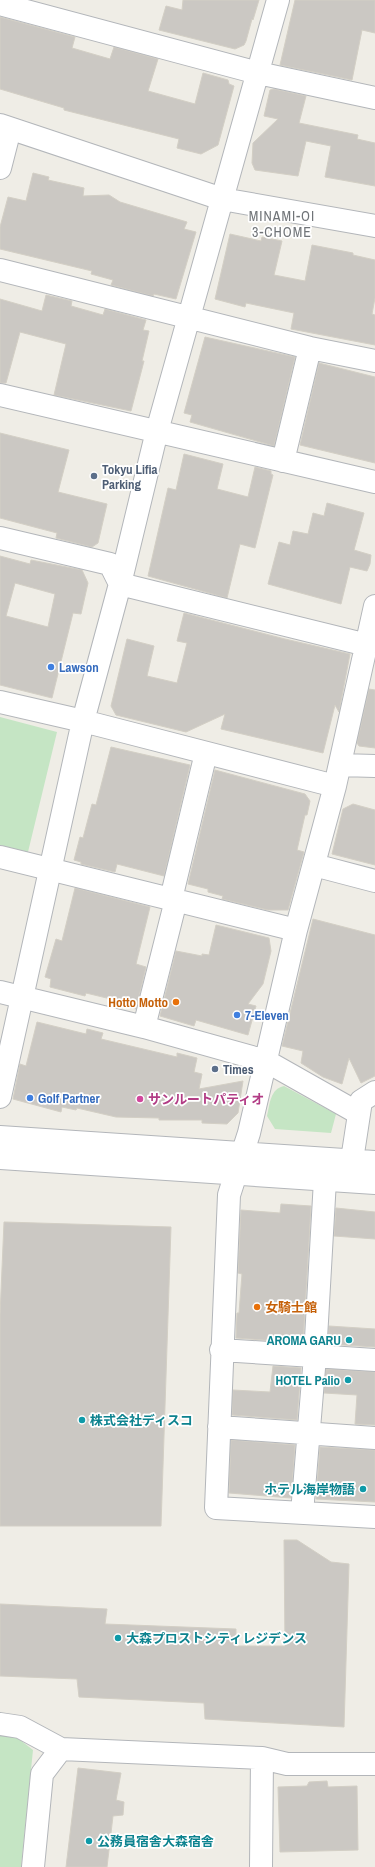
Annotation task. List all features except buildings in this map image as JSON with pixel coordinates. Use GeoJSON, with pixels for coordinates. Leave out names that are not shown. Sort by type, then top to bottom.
{"type":"FeatureCollection","features":[{"type":"Feature","properties":{"kind":"street"},"geometry":{"type":"LineString","coordinates":[[0,1097],[83,721],[120,584],[157,431],[190,318],[278,0]]}},
{"type":"Feature","properties":{"kind":"street"},"geometry":{"type":"LineString","coordinates":[[0,4],[258,73],[375,98]]}},
{"type":"Feature","properties":{"kind":"street"},"geometry":{"type":"LineString","coordinates":[[0,168],[5,127],[222,199],[375,226]]}},
{"type":"Feature","properties":{"kind":"street"},"geometry":{"type":"LineString","coordinates":[[0,270],[310,348],[375,361]]}},
{"type":"Feature","properties":{"kind":"street"},"geometry":{"type":"LineString","coordinates":[[283,461],[310,348]]}},
{"type":"Feature","properties":{"kind":"street"},"geometry":{"type":"LineString","coordinates":[[0,395],[375,482]]}},
{"type":"Feature","properties":{"kind":"street"},"geometry":{"type":"LineString","coordinates":[[0,538],[110,564],[120,584],[367,644]]}},
{"type":"Feature","properties":{"kind":"street"},"geometry":{"type":"LineString","coordinates":[[375,606],[336,786],[296,930],[243,1153],[229,1195],[221,1350],[216,1508],[375,1517]]}},
{"type":"Feature","properties":{"kind":"street"},"geometry":{"type":"LineString","coordinates":[[0,702],[83,721],[336,786]]}},
{"type":"Feature","properties":{"kind":"street"},"geometry":{"type":"LineString","coordinates":[[144,1027],[174,908],[171,899],[206,753]]}},
{"type":"Feature","properties":{"kind":"street"},"geometry":{"type":"LineString","coordinates":[[340,766],[375,766]]}},
{"type":"Feature","properties":{"kind":"street"},"geometry":{"type":"LineString","coordinates":[[0,857],[296,930]]}},
{"type":"Feature","properties":{"kind":"street"},"geometry":{"type":"LineString","coordinates":[[314,865],[375,881]]}},
{"type":"Feature","properties":{"kind":"street"},"geometry":{"type":"LineString","coordinates":[[0,992],[144,1027],[266,1061],[358,1112]]}},
{"type":"Feature","properties":{"kind":"street"},"geometry":{"type":"LineString","coordinates":[[352,1160],[358,1112],[361,1101],[375,1092]]}},
{"type":"Feature","properties":{"kind":"street"},"geometry":{"type":"LineString","coordinates":[[0,1137],[375,1162]]}},
{"type":"Feature","properties":{"kind":"street"},"geometry":{"type":"LineString","coordinates":[[0,1158],[375,1183]]}},
{"type":"Feature","properties":{"kind":"street"},"geometry":{"type":"LineString","coordinates":[[302,1513],[315,1356],[325,1180]]}},
{"type":"Feature","properties":{"kind":"street"},"geometry":{"type":"LineString","coordinates":[[221,1350],[375,1360]]}},
{"type":"Feature","properties":{"kind":"street"},"geometry":{"type":"LineString","coordinates":[[219,1427],[375,1438]]}},
{"type":"Feature","properties":{"kind":"street"},"geometry":{"type":"LineString","coordinates":[[0,1724],[20,1726],[61,1749],[262,1758],[287,1764],[375,1764]]}},
{"type":"Feature","properties":{"kind":"street"},"geometry":{"type":"LineString","coordinates":[[33,1867],[42,1774],[61,1749]]}},
{"type":"Feature","properties":{"kind":"street"},"geometry":{"type":"LineString","coordinates":[[261,1867],[262,1758]]}},
{"type":"Feature","properties":{"kind":"green space"},"geometry":{"type":"Polygon","coordinates":[[[0,717],[57,732],[28,852],[0,845],[0,717]]]}},
{"type":"Feature","properties":{"kind":"green space"},"geometry":{"type":"Polygon","coordinates":[[[284,1086],[336,1114],[331,1133],[275,1129],[267,1116],[273,1094],[276,1090],[284,1086]]]}},
{"type":"Feature","properties":{"kind":"green space"},"geometry":{"type":"Polygon","coordinates":[[[0,1734],[15,1736],[33,1750],[21,1867],[0,1867],[0,1734]]]}},
{"type":"Feature","properties":{"kind":"place","name":"Tokyu Lifia Parking"},"geometry":{"type":"Point","coordinates":[94,476]}},
{"type":"Feature","properties":{"kind":"place","name":"Lawson"},"geometry":{"type":"Point","coordinates":[51,667]}},
{"type":"Feature","properties":{"kind":"place","name":"Hotto Motto"},"geometry":{"type":"Point","coordinates":[176,1002]}},
{"type":"Feature","properties":{"kind":"place","name":"7-Eleven"},"geometry":{"type":"Point","coordinates":[237,1015]}},
{"type":"Feature","properties":{"kind":"place","name":"Times"},"geometry":{"type":"Point","coordinates":[215,1069]}},
{"type":"Feature","properties":{"kind":"place","name":"Golf Partner"},"geometry":{"type":"Point","coordinates":[30,1098]}},
{"type":"Feature","properties":{"kind":"place","name":"サンルートパティオ"},"geometry":{"type":"Point","coordinates":[140,1099]}},
{"type":"Feature","properties":{"kind":"place","name":"女騎士館"},"geometry":{"type":"Point","coordinates":[257,1307]}},
{"type":"Feature","properties":{"kind":"place","name":"AROMA GARU"},"geometry":{"type":"Point","coordinates":[349,1340]}},
{"type":"Feature","properties":{"kind":"place","name":"HOTEL Palio"},"geometry":{"type":"Point","coordinates":[348,1380]}},
{"type":"Feature","properties":{"kind":"place","name":"株式会社ディスコ"},"geometry":{"type":"Point","coordinates":[82,1420]}},
{"type":"Feature","properties":{"kind":"place","name":"ホテル海岸物語"},"geometry":{"type":"Point","coordinates":[363,1489]}},
{"type":"Feature","properties":{"kind":"place","name":"大森プロストシティレジデンス"},"geometry":{"type":"Point","coordinates":[118,1638]}},
{"type":"Feature","properties":{"kind":"place","name":"公務員宿舎大森宿舎"},"geometry":{"type":"Point","coordinates":[89,1841]}},
{"type":"Feature","properties":{"kind":"district","name":"MINAMI-OI 3-CHOME"},"geometry":{"type":"Point","coordinates":[282,224]}}]}
